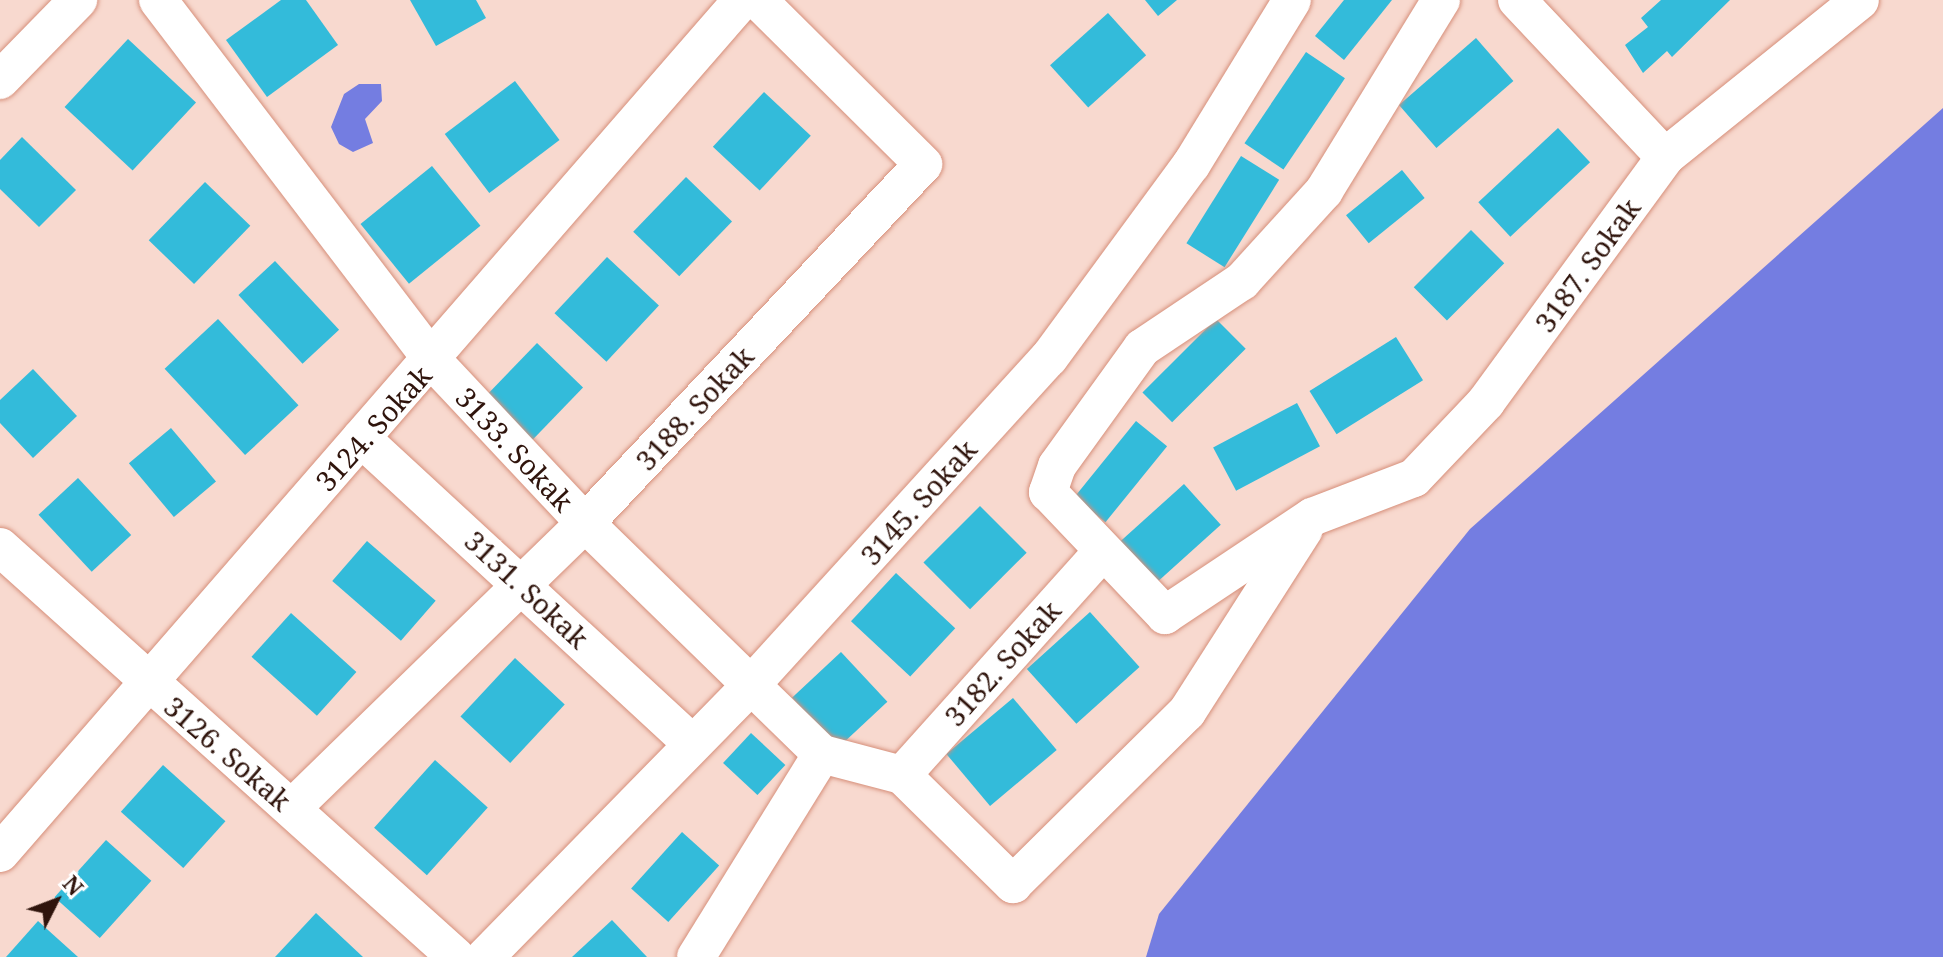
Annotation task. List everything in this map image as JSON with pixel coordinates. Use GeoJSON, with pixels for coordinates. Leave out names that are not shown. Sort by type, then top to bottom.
{"type":"FeatureCollection","features":[{"type":"Feature","properties":{"kind":"street","name":"3133. Sokak"},"geometry":{"type":"LineString","coordinates":[[158,0],[433,361],[585,523],[822,754]]}},
{"type":"Feature","properties":{"kind":"street","name":"3124. Sokak"},"geometry":{"type":"LineString","coordinates":[[0,853],[151,686],[361,438],[433,361],[742,0]]}},
{"type":"Feature","properties":{"kind":"street","name":"3188. Sokak"},"geometry":{"type":"LineString","coordinates":[[292,808],[585,523],[923,164],[758,0]]}},
{"type":"Feature","properties":{"kind":"street","name":"3145. Sokak"},"geometry":{"type":"LineString","coordinates":[[485,957],[751,685],[1049,358],[1191,165],[1292,0]]}},
{"type":"Feature","properties":{"kind":"street"},"geometry":{"type":"LineString","coordinates":[[1103,551],[1048,492],[1057,466],[1142,348],[1242,281],[1324,191],[1441,0]]}},
{"type":"Feature","properties":{"kind":"street"},"geometry":{"type":"LineString","coordinates":[[1517,0],[1665,157]]}},
{"type":"Feature","properties":{"kind":"street","name":"3187. Sokak"},"geometry":{"type":"LineString","coordinates":[[1103,551],[1165,615],[1312,517],[1414,478],[1486,402],[1665,157],[1860,0]]}},
{"type":"Feature","properties":{"kind":"street"},"geometry":{"type":"LineString","coordinates":[[0,80],[61,6]]}},
{"type":"Feature","properties":{"kind":"street","name":"3131. Sokak"},"geometry":{"type":"LineString","coordinates":[[361,438],[692,743]]}},
{"type":"Feature","properties":{"kind":"street"},"geometry":{"type":"LineString","coordinates":[[696,957],[822,754],[902,775],[1013,884],[1187,712],[1312,517]]}},
{"type":"Feature","properties":{"kind":"street","name":"3126. Sokak"},"geometry":{"type":"LineString","coordinates":[[0,547],[151,686],[292,808],[456,957]]}},
{"type":"Feature","properties":{"kind":"street","name":"3182. Sokak"},"geometry":{"type":"LineString","coordinates":[[902,775],[1103,551]]}},
{"type":"Feature","properties":{"kind":"water"},"geometry":{"type":"Polygon","coordinates":[[[359,84],[381,84],[382,101],[365,119],[373,143],[353,152],[339,144],[331,127],[344,94],[359,84]]]}},
{"type":"Feature","properties":{"kind":"water"},"geometry":{"type":"Polygon","coordinates":[[[1943,108],[1943,957],[1146,957],[1159,914],[1470,529],[1943,108]]]}},
{"type":"Feature","properties":{"kind":"building"},"geometry":{"type":"Polygon","coordinates":[[[281,0],[306,0],[338,45],[267,97],[226,40],[281,0]]]}},
{"type":"Feature","properties":{"kind":"building"},"geometry":{"type":"Polygon","coordinates":[[[410,0],[476,0],[486,18],[436,46],[410,0]]]}},
{"type":"Feature","properties":{"kind":"building"},"geometry":{"type":"Polygon","coordinates":[[[1145,0],[1177,0],[1158,16],[1145,0]]]}},
{"type":"Feature","properties":{"kind":"building"},"geometry":{"type":"Polygon","coordinates":[[[1344,0],[1392,0],[1344,60],[1315,36],[1344,0]]]}},
{"type":"Feature","properties":{"kind":"building"},"geometry":{"type":"Polygon","coordinates":[[[1661,0],[1730,0],[1672,57],[1667,51],[1643,73],[1625,45],[1648,27],[1641,18],[1661,0]]]}},
{"type":"Feature","properties":{"kind":"building"},"geometry":{"type":"Polygon","coordinates":[[[1108,13],[1146,55],[1088,108],[1050,65],[1108,13]]]}},
{"type":"Feature","properties":{"kind":"building"},"geometry":{"type":"Polygon","coordinates":[[[1476,38],[1513,81],[1436,148],[1399,105],[1476,38]]]}},
{"type":"Feature","properties":{"kind":"building"},"geometry":{"type":"Polygon","coordinates":[[[128,39],[196,102],[133,170],[65,107],[128,39]]]}},
{"type":"Feature","properties":{"kind":"building"},"geometry":{"type":"Polygon","coordinates":[[[1306,52],[1345,78],[1283,169],[1244,143],[1306,52]]]}},
{"type":"Feature","properties":{"kind":"building"},"geometry":{"type":"Polygon","coordinates":[[[515,81],[560,140],[489,193],[445,134],[515,81]]]}},
{"type":"Feature","properties":{"kind":"building"},"geometry":{"type":"Polygon","coordinates":[[[764,92],[811,136],[760,190],[713,147],[764,92]]]}},
{"type":"Feature","properties":{"kind":"building"},"geometry":{"type":"Polygon","coordinates":[[[1558,128],[1590,162],[1510,237],[1478,202],[1558,128]]]}},
{"type":"Feature","properties":{"kind":"building"},"geometry":{"type":"Polygon","coordinates":[[[22,137],[76,190],[39,227],[0,189],[0,160],[22,137]]]}},
{"type":"Feature","properties":{"kind":"building"},"geometry":{"type":"Polygon","coordinates":[[[1241,156],[1279,180],[1225,267],[1186,243],[1241,156]]]}},
{"type":"Feature","properties":{"kind":"building"},"geometry":{"type":"Polygon","coordinates":[[[432,166],[480,226],[409,284],[361,224],[432,166]]]}},
{"type":"Feature","properties":{"kind":"building"},"geometry":{"type":"Polygon","coordinates":[[[1402,170],[1425,198],[1369,243],[1346,215],[1402,170]]]}},
{"type":"Feature","properties":{"kind":"building"},"geometry":{"type":"Polygon","coordinates":[[[686,177],[732,221],[679,276],[633,232],[686,177]]]}},
{"type":"Feature","properties":{"kind":"building"},"geometry":{"type":"Polygon","coordinates":[[[205,182],[250,226],[194,284],[149,240],[205,182]]]}},
{"type":"Feature","properties":{"kind":"building"},"geometry":{"type":"Polygon","coordinates":[[[1471,230],[1504,263],[1447,321],[1414,287],[1471,230]]]}},
{"type":"Feature","properties":{"kind":"building"},"geometry":{"type":"Polygon","coordinates":[[[607,257],[659,305],[606,362],[554,313],[607,257]]]}},
{"type":"Feature","properties":{"kind":"building"},"geometry":{"type":"Polygon","coordinates":[[[275,261],[339,330],[303,364],[238,295],[275,261]]]}},
{"type":"Feature","properties":{"kind":"building"},"geometry":{"type":"Polygon","coordinates":[[[218,319],[298,405],[245,455],[165,369],[218,319]]]}},
{"type":"Feature","properties":{"kind":"building"},"geometry":{"type":"Polygon","coordinates":[[[1216,319],[1246,349],[1172,422],[1142,393],[1216,319]]]}},
{"type":"Feature","properties":{"kind":"building"},"geometry":{"type":"Polygon","coordinates":[[[1396,337],[1423,380],[1337,434],[1309,391],[1396,337]]]}},
{"type":"Feature","properties":{"kind":"building"},"geometry":{"type":"Polygon","coordinates":[[[537,343],[583,387],[531,441],[485,397],[537,343]]]}},
{"type":"Feature","properties":{"kind":"building"},"geometry":{"type":"Polygon","coordinates":[[[33,369],[77,416],[33,458],[0,423],[0,400],[33,369]]]}},
{"type":"Feature","properties":{"kind":"building"},"geometry":{"type":"Polygon","coordinates":[[[1297,403],[1320,446],[1236,491],[1213,448],[1297,403]]]}},
{"type":"Feature","properties":{"kind":"building"},"geometry":{"type":"Polygon","coordinates":[[[1136,421],[1167,446],[1105,522],[1074,497],[1136,421]]]}},
{"type":"Feature","properties":{"kind":"building"},"geometry":{"type":"Polygon","coordinates":[[[171,428],[216,482],[174,517],[129,463],[171,428]]]}},
{"type":"Feature","properties":{"kind":"building"},"geometry":{"type":"Polygon","coordinates":[[[78,478],[131,535],[92,572],[39,515],[78,478]]]}},
{"type":"Feature","properties":{"kind":"building"},"geometry":{"type":"Polygon","coordinates":[[[1184,484],[1221,525],[1156,583],[1119,542],[1184,484]]]}},
{"type":"Feature","properties":{"kind":"building"},"geometry":{"type":"Polygon","coordinates":[[[980,506],[1027,553],[970,609],[923,563],[980,506]]]}},
{"type":"Feature","properties":{"kind":"building"},"geometry":{"type":"Polygon","coordinates":[[[367,541],[436,601],[401,641],[332,581],[367,541]]]}},
{"type":"Feature","properties":{"kind":"building"},"geometry":{"type":"Polygon","coordinates":[[[896,573],[955,628],[910,677],[851,621],[896,573]]]}},
{"type":"Feature","properties":{"kind":"building"},"geometry":{"type":"Polygon","coordinates":[[[1090,612],[1140,667],[1076,724],[1027,669],[1090,612]]]}},
{"type":"Feature","properties":{"kind":"building"},"geometry":{"type":"Polygon","coordinates":[[[291,613],[356,672],[317,716],[252,657],[291,613]]]}},
{"type":"Feature","properties":{"kind":"building"},"geometry":{"type":"Polygon","coordinates":[[[841,652],[887,702],[838,747],[792,698],[841,652]]]}},
{"type":"Feature","properties":{"kind":"building"},"geometry":{"type":"Polygon","coordinates":[[[515,658],[565,704],[510,763],[460,717],[515,658]]]}},
{"type":"Feature","properties":{"kind":"building"},"geometry":{"type":"Polygon","coordinates":[[[1013,698],[1057,750],[990,806],[946,754],[1013,698]]]}},
{"type":"Feature","properties":{"kind":"building"},"geometry":{"type":"Polygon","coordinates":[[[751,733],[785,765],[757,795],[723,763],[751,733]]]}},
{"type":"Feature","properties":{"kind":"building"},"geometry":{"type":"Polygon","coordinates":[[[435,760],[488,808],[427,875],[374,828],[435,760]]]}},
{"type":"Feature","properties":{"kind":"building"},"geometry":{"type":"Polygon","coordinates":[[[163,765],[225,821],[183,868],[121,812],[163,765]]]}},
{"type":"Feature","properties":{"kind":"building"},"geometry":{"type":"Polygon","coordinates":[[[682,832],[719,865],[668,922],[631,888],[682,832]]]}},
{"type":"Feature","properties":{"kind":"building"},"geometry":{"type":"Polygon","coordinates":[[[106,840],[151,881],[100,938],[54,897],[106,840]]]}},
{"type":"Feature","properties":{"kind":"building"},"geometry":{"type":"Polygon","coordinates":[[[316,913],[363,957],[275,957],[316,913]]]}},
{"type":"Feature","properties":{"kind":"building"},"geometry":{"type":"Polygon","coordinates":[[[612,920],[647,957],[572,957],[612,920]]]}},
{"type":"Feature","properties":{"kind":"building"},"geometry":{"type":"Polygon","coordinates":[[[38,921],[78,957],[6,957],[38,921]]]}}]}
